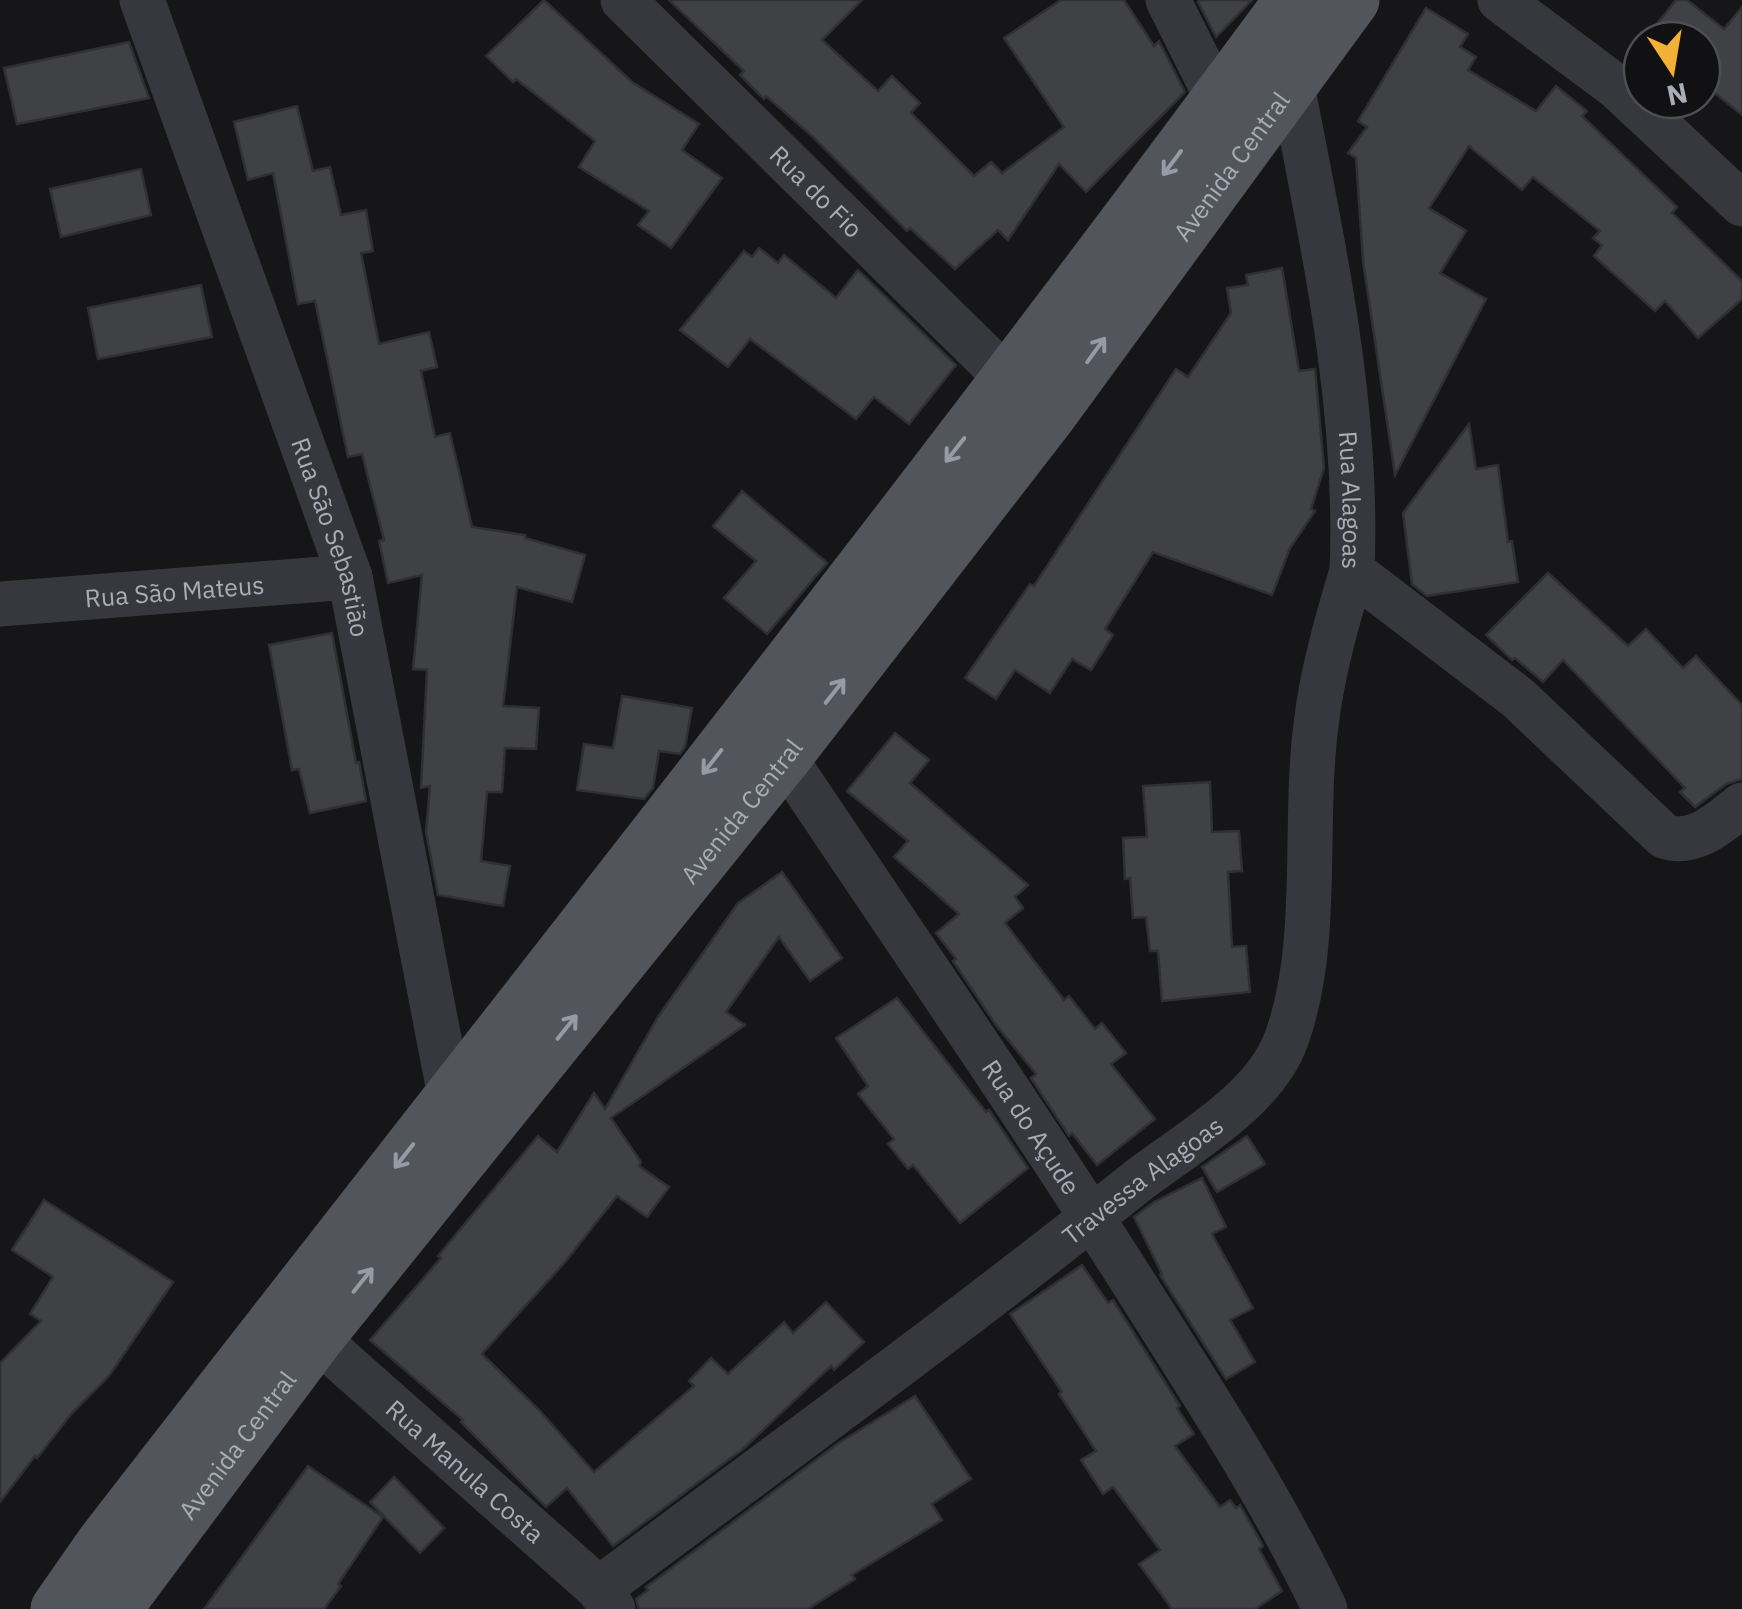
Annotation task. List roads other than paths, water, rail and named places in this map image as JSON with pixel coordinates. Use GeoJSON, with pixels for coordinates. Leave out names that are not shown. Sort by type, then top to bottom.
{"type":"FeatureCollection","features":[{"type":"Feature","properties":{"kind":"main road"},"geometry":{"type":"LineString","coordinates":[[58,1609],[104,1543],[450,1096],[1028,399],[1218,100],[1292,0]]}},
{"type":"Feature","properties":{"kind":"main road","name":"Avenida Central"},"geometry":{"type":"LineString","coordinates":[[114,1609],[316,1338],[784,758],[1028,399],[1291,80],[1352,0]]}},
{"type":"Feature","properties":{"kind":"street","name":"Rua São Sebastião"},"geometry":{"type":"LineString","coordinates":[[142,0],[350,577],[450,1096]]}},
{"type":"Feature","properties":{"kind":"street","name":"Rua do Fio"},"geometry":{"type":"LineString","coordinates":[[624,0],[1028,399]]}},
{"type":"Feature","properties":{"kind":"street"},"geometry":{"type":"LineString","coordinates":[[1168,0],[1218,100]]}},
{"type":"Feature","properties":{"kind":"street"},"geometry":{"type":"LineString","coordinates":[[1500,0],[1618,88],[1742,204]]}},
{"type":"Feature","properties":{"kind":"street","name":"Rua Alagoas"},"geometry":{"type":"LineString","coordinates":[[1291,80],[1334,306],[1344,381],[1353,500],[1352,571],[1518,698],[1669,839],[1700,835],[1742,805]]}},
{"type":"Feature","properties":{"kind":"street","name":"Travessa Alagoas"},"geometry":{"type":"LineString","coordinates":[[606,1599],[1262,1082],[1285,1044],[1295,1013],[1306,932],[1316,726],[1352,571]]}},
{"type":"Feature","properties":{"kind":"street","name":"Rua São Mateus"},"geometry":{"type":"LineString","coordinates":[[0,604],[350,577]]}},
{"type":"Feature","properties":{"kind":"street","name":"Rua do Açude"},"geometry":{"type":"LineString","coordinates":[[784,758],[1093,1218],[1232,1439],[1295,1546],[1325,1609]]}},
{"type":"Feature","properties":{"kind":"street","name":"Rua Manula Costa"},"geometry":{"type":"LineString","coordinates":[[316,1338],[606,1599]]}}]}
